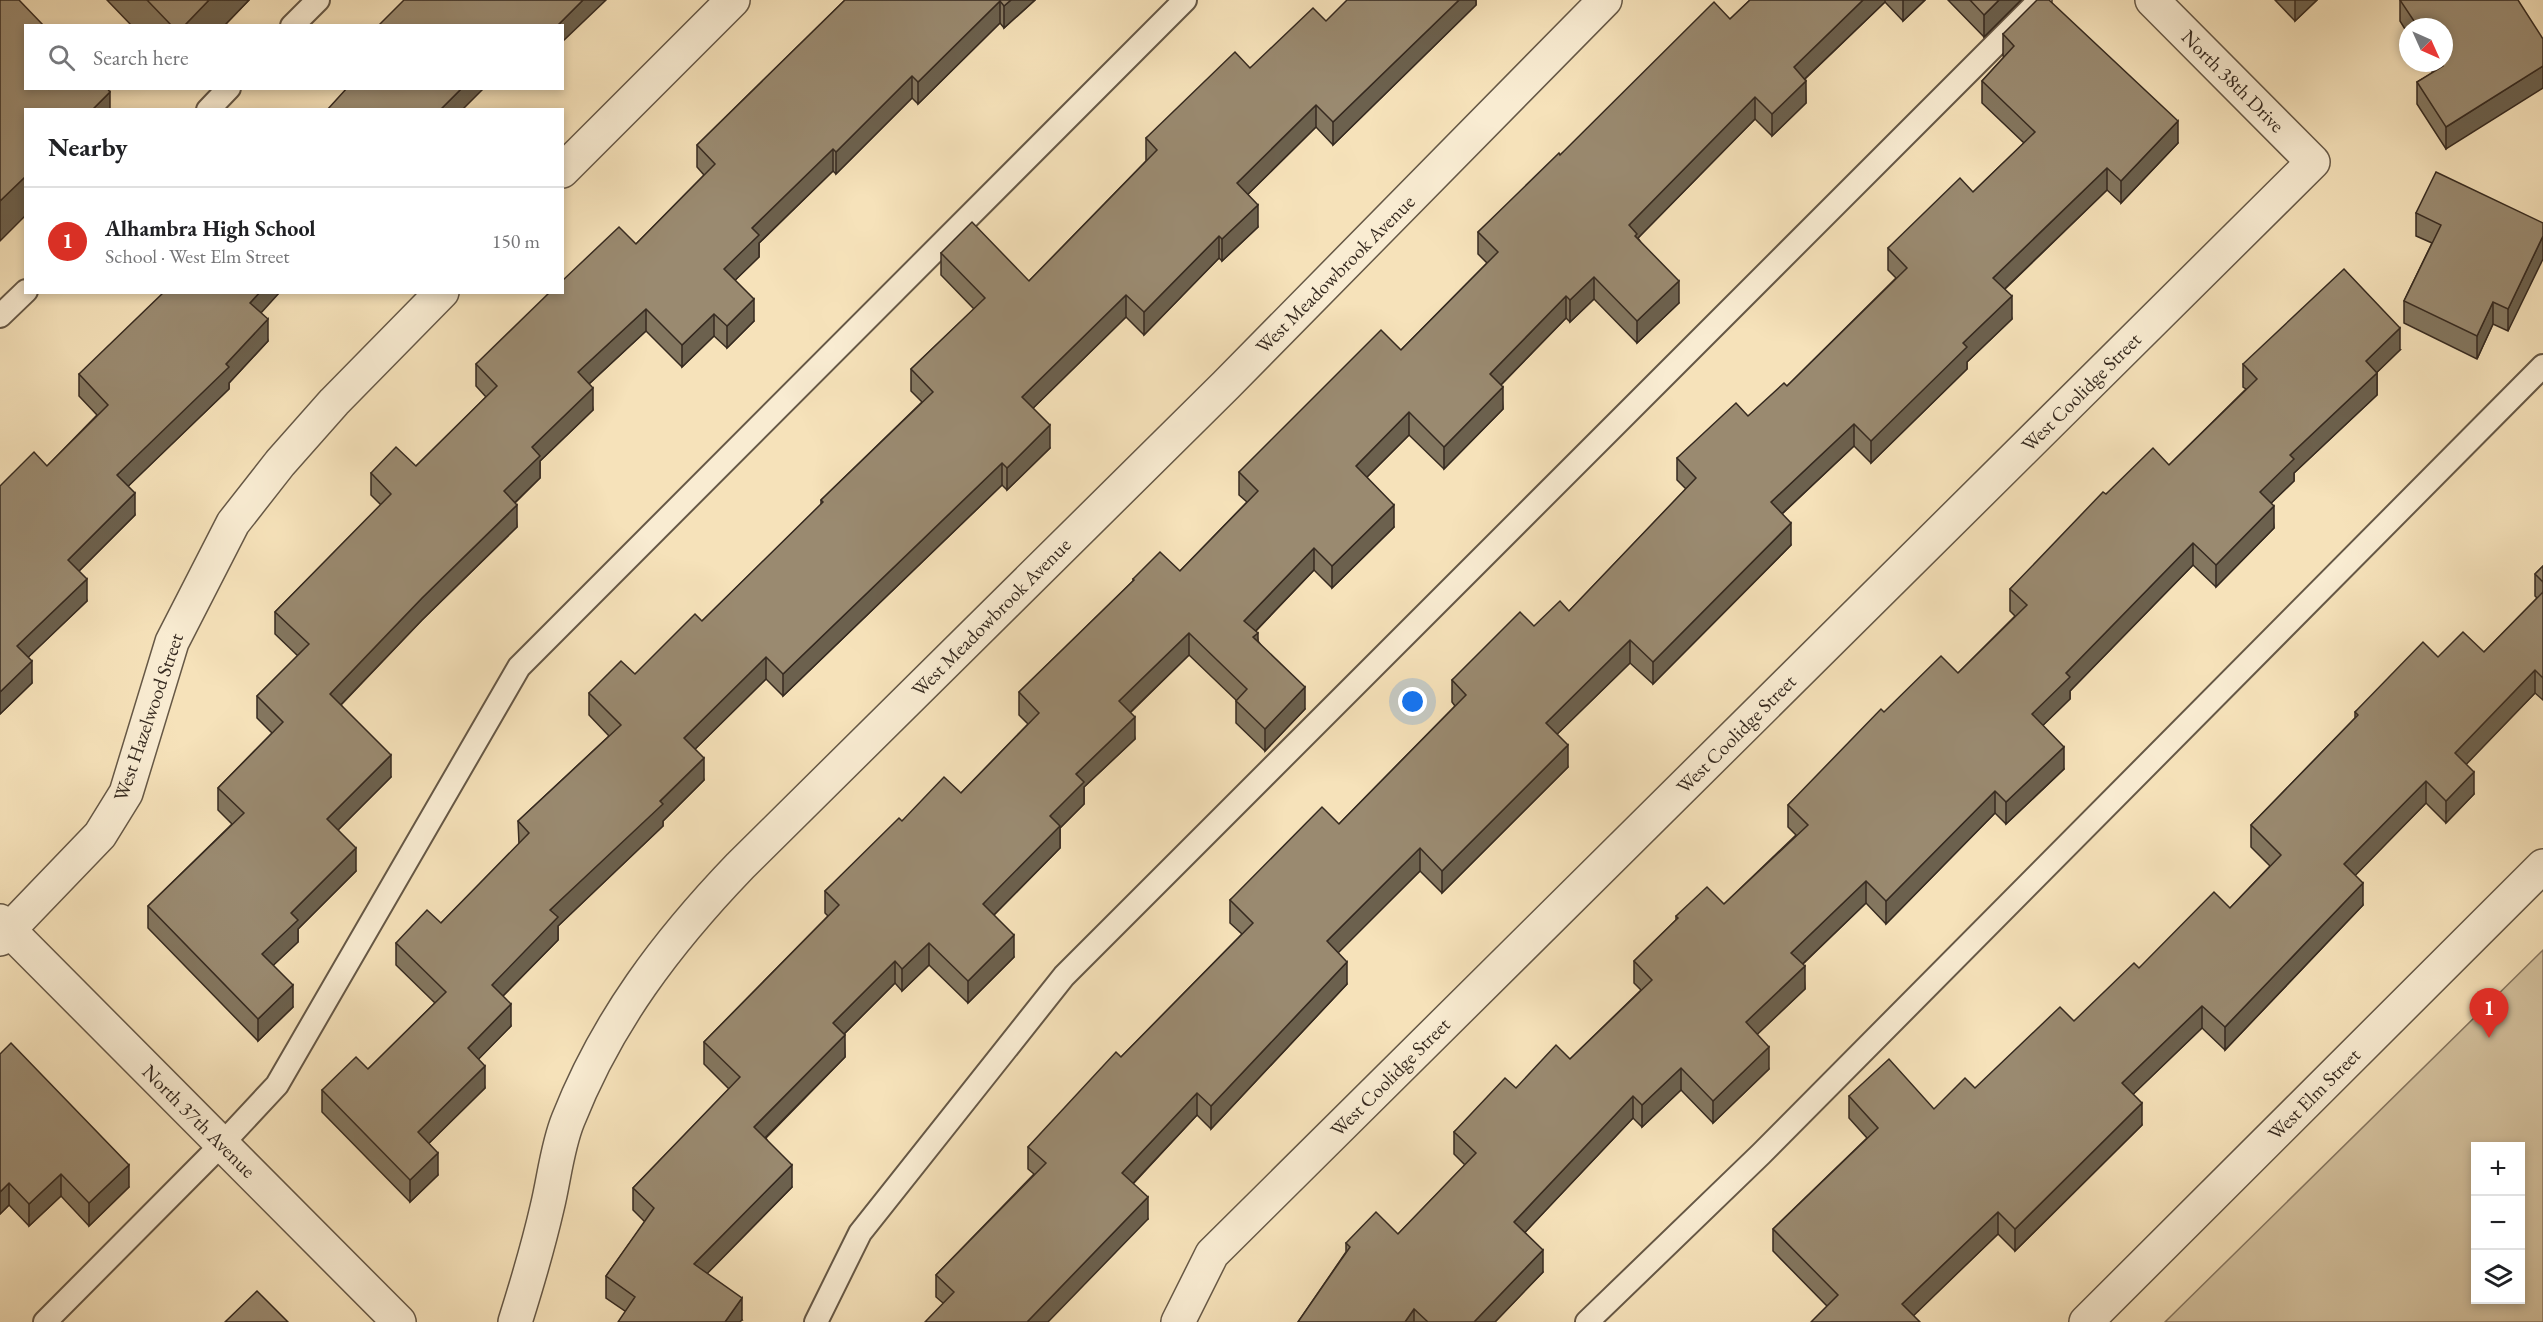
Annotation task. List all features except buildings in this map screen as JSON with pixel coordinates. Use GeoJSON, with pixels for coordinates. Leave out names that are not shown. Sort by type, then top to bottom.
{"type":"FeatureCollection","features":[{"type":"Feature","properties":{"kind":"street"},"geometry":{"type":"LineString","coordinates":[[564,169],[733,0]]}},
{"type":"Feature","properties":{"kind":"street","name":"West Meadowbrook Avenue"},"geometry":{"type":"LineString","coordinates":[[515,1322],[540,1242],[567,1122],[604,1042],[654,964],[694,914],[1235,376],[1605,0]]}},
{"type":"Feature","properties":{"kind":"street","name":"North 38th Drive"},"geometry":{"type":"LineString","coordinates":[[2152,0],[2313,162]]}},
{"type":"Feature","properties":{"kind":"street","name":"West Coolidge Street"},"geometry":{"type":"LineString","coordinates":[[1178,1322],[1212,1254],[2313,162]]}},
{"type":"Feature","properties":{"kind":"street","name":"West Hazelwood Street"},"geometry":{"type":"LineString","coordinates":[[3,930],[100,835],[126,793],[172,642],[233,523],[280,463],[334,402],[440,294]]}},
{"type":"Feature","properties":{"kind":"street","name":"West Elm Street"},"geometry":{"type":"LineString","coordinates":[[2086,1322],[2543,866]]}},
{"type":"Feature","properties":{"kind":"street","name":"North 37th Avenue"},"geometry":{"type":"LineString","coordinates":[[3,930],[222,1144],[399,1322]]}},
{"type":"Feature","properties":{"kind":"lane"},"geometry":{"type":"LineString","coordinates":[[294,24],[318,0]]}},
{"type":"Feature","properties":{"kind":"lane"},"geometry":{"type":"LineString","coordinates":[[45,1322],[222,1144],[277,1085],[519,667],[1185,0]]}},
{"type":"Feature","properties":{"kind":"lane"},"geometry":{"type":"LineString","coordinates":[[816,1322],[860,1233],[1064,976],[2040,0]]}},
{"type":"Feature","properties":{"kind":"lane"},"geometry":{"type":"LineString","coordinates":[[210,108],[227,90]]}},
{"type":"Feature","properties":{"kind":"lane"},"geometry":{"type":"LineString","coordinates":[[0,316],[24,293]]}},
{"type":"Feature","properties":{"kind":"lane"},"geometry":{"type":"LineString","coordinates":[[1587,1322],[1761,1154],[2543,366]]}},
{"type":"Feature","properties":{"kind":"shaded area"},"geometry":{"type":"Polygon","coordinates":[[[2543,950],[2543,1322],[2165,1322],[2543,950]]]}},
{"type":"Feature","properties":{"kind":"place","name":"Alhambra High School"},"geometry":{"type":"Point","coordinates":[2489,1038]}}]}
